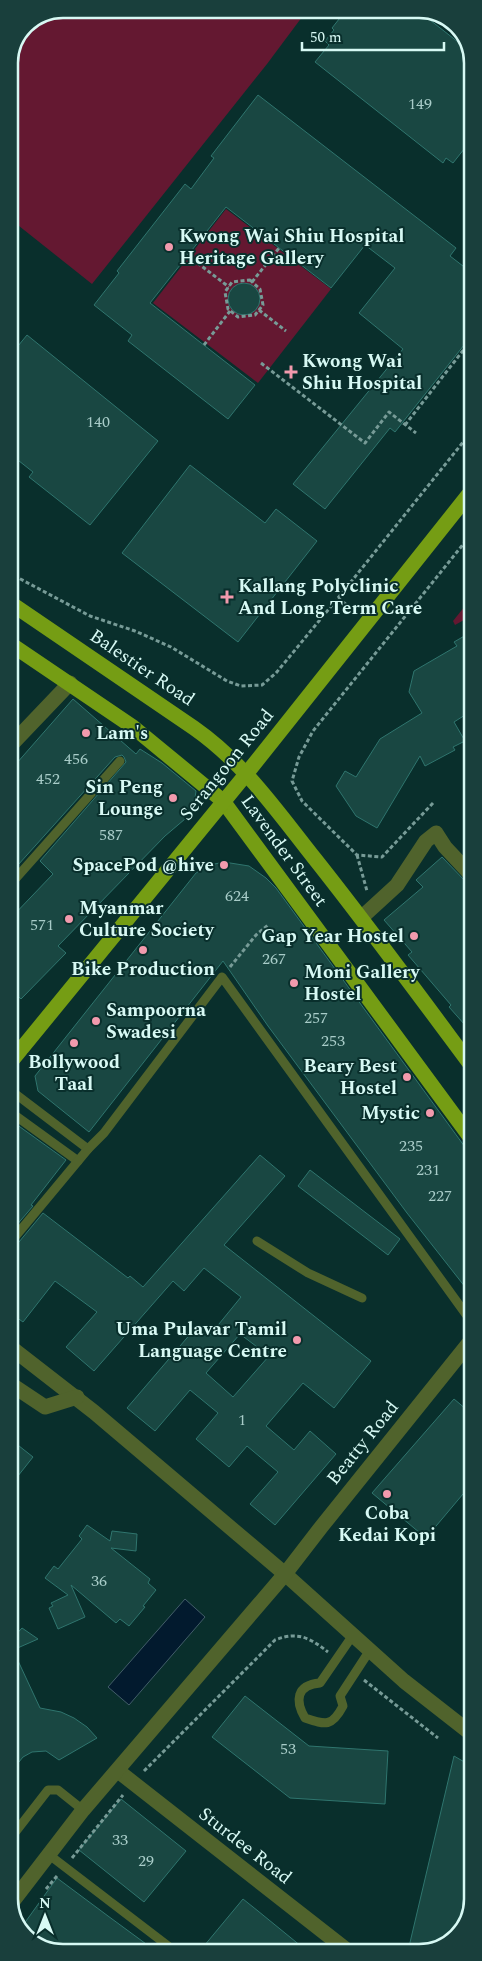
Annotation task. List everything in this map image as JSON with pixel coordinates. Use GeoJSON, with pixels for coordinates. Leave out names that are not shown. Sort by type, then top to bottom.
{"type":"FeatureCollection","features":[{"type":"Feature","properties":{"kind":"main road","name":"Serangoon Road"},"geometry":{"type":"LineString","coordinates":[[18,1053],[247,773],[464,499]]}},
{"type":"Feature","properties":{"kind":"main road","name":"Balestier Road"},"geometry":{"type":"LineString","coordinates":[[18,608],[202,734],[247,773]]}},
{"type":"Feature","properties":{"kind":"main road"},"geometry":{"type":"LineString","coordinates":[[18,649],[133,727],[223,801]]}},
{"type":"Feature","properties":{"kind":"main road","name":"Lavender Street"},"geometry":{"type":"LineString","coordinates":[[247,773],[367,913],[464,1055]]}},
{"type":"Feature","properties":{"kind":"main road","name":"Lavender Street"},"geometry":{"type":"LineString","coordinates":[[223,801],[464,1129]]}},
{"type":"Feature","properties":{"kind":"street"},"geometry":{"type":"LineString","coordinates":[[18,738],[70,683]]}},
{"type":"Feature","properties":{"kind":"street"},"geometry":{"type":"LineString","coordinates":[[367,913],[397,885],[426,841],[436,833],[445,847],[464,867]]}},
{"type":"Feature","properties":{"kind":"street","name":"Beatty Road"},"geometry":{"type":"LineString","coordinates":[[285,1574],[464,1349]]}},
{"type":"Feature","properties":{"kind":"street"},"geometry":{"type":"LineString","coordinates":[[18,1353],[77,1397],[285,1574],[404,1681],[464,1728]]}},
{"type":"Feature","properties":{"kind":"street"},"geometry":{"type":"LineString","coordinates":[[18,1389],[45,1408],[77,1397]]}},
{"type":"Feature","properties":{"kind":"street"},"geometry":{"type":"LineString","coordinates":[[18,1894],[83,1810],[285,1574]]}},
{"type":"Feature","properties":{"kind":"street","name":"Sturdee Road"},"geometry":{"type":"LineString","coordinates":[[118,1771],[132,1784],[339,1944]]}},
{"type":"Feature","properties":{"kind":"lane"},"geometry":{"type":"LineString","coordinates":[[18,876],[120,761]]}},
{"type":"Feature","properties":{"kind":"lane"},"geometry":{"type":"LineString","coordinates":[[18,1233],[88,1149],[104,1133],[222,977],[464,1312]]}},
{"type":"Feature","properties":{"kind":"lane"},"geometry":{"type":"LineString","coordinates":[[18,1096],[88,1149]]}},
{"type":"Feature","properties":{"kind":"lane"},"geometry":{"type":"LineString","coordinates":[[18,1118],[78,1161]]}},
{"type":"Feature","properties":{"kind":"lane"},"geometry":{"type":"LineString","coordinates":[[257,1241],[308,1273],[362,1298]]}},
{"type":"Feature","properties":{"kind":"lane"},"geometry":{"type":"LineString","coordinates":[[353,1635],[320,1683],[312,1684],[301,1691],[298,1699],[299,1708],[305,1718],[319,1722],[330,1722],[337,1718],[343,1706],[340,1696],[370,1650]]}},
{"type":"Feature","properties":{"kind":"lane"},"geometry":{"type":"LineString","coordinates":[[18,1829],[48,1790],[58,1790],[83,1810]]}},
{"type":"Feature","properties":{"kind":"lane"},"geometry":{"type":"LineString","coordinates":[[48,1854],[165,1943]]}},
{"type":"Feature","properties":{"kind":"path"},"geometry":{"type":"LineString","coordinates":[[252,282],[279,248]]}},
{"type":"Feature","properties":{"kind":"path"},"geometry":{"type":"LineString","coordinates":[[188,255],[229,287]]}},
{"type":"Feature","properties":{"kind":"path"},"geometry":{"type":"LineString","coordinates":[[250,280],[260,289],[263,305],[255,315],[238,317],[228,310],[226,292],[229,287],[232,282],[250,280]]}},
{"type":"Feature","properties":{"kind":"path"},"geometry":{"type":"LineString","coordinates":[[259,310],[286,331]]}},
{"type":"Feature","properties":{"kind":"path"},"geometry":{"type":"LineString","coordinates":[[204,345],[230,311]]}},
{"type":"Feature","properties":{"kind":"path"},"geometry":{"type":"LineString","coordinates":[[405,425],[464,349]]}},
{"type":"Feature","properties":{"kind":"path"},"geometry":{"type":"LineString","coordinates":[[261,363],[364,443],[389,412],[416,434]]}},
{"type":"Feature","properties":{"kind":"path"},"geometry":{"type":"LineString","coordinates":[[18,578],[90,616],[135,631],[171,647],[227,681],[241,686],[262,685],[276,673],[464,441]]}},
{"type":"Feature","properties":{"kind":"path"},"geometry":{"type":"LineString","coordinates":[[367,913],[357,855],[302,801],[292,781],[299,757],[313,731],[464,542]]}},
{"type":"Feature","properties":{"kind":"path"},"geometry":{"type":"LineString","coordinates":[[338,598],[367,620]]}},
{"type":"Feature","properties":{"kind":"path"},"geometry":{"type":"LineString","coordinates":[[357,855],[382,857],[433,803]]}},
{"type":"Feature","properties":{"kind":"path"},"geometry":{"type":"LineString","coordinates":[[222,977],[256,935],[268,925]]}},
{"type":"Feature","properties":{"kind":"path"},"geometry":{"type":"LineString","coordinates":[[41,1895],[132,1784],[275,1640],[284,1636],[306,1638],[312,1640],[336,1659]]}},
{"type":"Feature","properties":{"kind":"path"},"geometry":{"type":"LineString","coordinates":[[355,1673],[438,1738]]}},
{"type":"Feature","properties":{"kind":"shaded area"},"geometry":{"type":"Polygon","coordinates":[[[53,18],[301,18],[267,64],[92,284],[18,225],[18,53],[25,37],[37,25],[53,18]]]}},
{"type":"Feature","properties":{"kind":"shaded area"},"geometry":{"type":"Polygon","coordinates":[[[226,209],[331,289],[258,383],[153,303],[226,209]]]}},
{"type":"Feature","properties":{"kind":"shaded area"},"geometry":{"type":"Polygon","coordinates":[[[464,607],[464,620],[455,625],[453,621],[464,607]]]}},
{"type":"Feature","properties":{"kind":"water"},"geometry":{"type":"Polygon","coordinates":[[[185,1599],[205,1617],[129,1705],[108,1687],[185,1599]]]}},
{"type":"Feature","properties":{"kind":"building"},"geometry":{"type":"Polygon","coordinates":[[[340,18],[423,18],[428,19],[461,44],[464,53],[464,149],[453,163],[446,158],[443,163],[315,62],[329,45],[325,41],[334,30],[332,28],[340,18]]]}},
{"type":"Feature","properties":{"kind":"building"},"geometry":{"type":"Polygon","coordinates":[[[258,95],[456,248],[450,256],[464,267],[464,345],[395,432],[390,428],[325,509],[293,484],[403,349],[359,313],[395,268],[365,245],[331,288],[226,207],[150,303],[255,385],[228,419],[128,341],[132,335],[94,305],[119,273],[117,271],[185,184],[191,189],[214,158],[211,156],[258,95]]]}},
{"type":"Feature","properties":{"kind":"building"},"geometry":{"type":"Polygon","coordinates":[[[244,283],[250,284],[255,288],[259,293],[259,305],[255,310],[250,314],[244,315],[238,314],[233,310],[229,305],[228,299],[229,293],[233,288],[238,284],[244,283]]]}},
{"type":"Feature","properties":{"kind":"building"},"geometry":{"type":"Polygon","coordinates":[[[27,335],[158,441],[90,525],[29,477],[33,472],[18,460],[18,346],[27,335]]]}},
{"type":"Feature","properties":{"kind":"building","name":"Kallang Polyclinic And Long Term Care"},"geometry":{"type":"Polygon","coordinates":[[[190,465],[265,523],[276,509],[317,541],[238,642],[122,553],[190,465]]]}},
{"type":"Feature","properties":{"kind":"building"},"geometry":{"type":"Polygon","coordinates":[[[464,636],[464,716],[454,722],[464,742],[453,747],[455,750],[425,766],[420,756],[377,828],[356,816],[336,786],[345,771],[356,777],[380,739],[422,713],[409,692],[414,671],[457,646],[454,642],[464,636]]]}},
{"type":"Feature","properties":{"kind":"building"},"geometry":{"type":"Polygon","coordinates":[[[73,699],[136,754],[140,749],[162,763],[196,791],[195,798],[185,819],[165,836],[58,946],[66,953],[21,999],[18,996],[18,911],[53,874],[40,861],[126,762],[122,755],[115,757],[18,865],[18,762],[73,699]]]}},
{"type":"Feature","properties":{"kind":"building"},"geometry":{"type":"Polygon","coordinates":[[[442,857],[464,880],[464,1024],[449,1007],[451,1005],[408,955],[412,952],[384,920],[423,887],[416,880],[442,857]]]}},
{"type":"Feature","properties":{"kind":"building"},"geometry":{"type":"Polygon","coordinates":[[[224,862],[249,866],[276,888],[464,1146],[464,1286],[407,1213],[268,1026],[223,961],[89,1132],[38,1091],[35,1076],[196,873],[210,865],[224,862]]]}},
{"type":"Feature","properties":{"kind":"building"},"geometry":{"type":"Polygon","coordinates":[[[18,1125],[66,1160],[31,1205],[33,1206],[18,1224],[18,1125]]]}},
{"type":"Feature","properties":{"kind":"building"},"geometry":{"type":"Polygon","coordinates":[[[260,1155],[285,1176],[224,1245],[371,1361],[334,1408],[303,1383],[266,1426],[294,1450],[310,1431],[336,1454],[275,1525],[250,1504],[278,1472],[247,1446],[229,1467],[196,1439],[218,1413],[190,1390],[155,1431],[127,1408],[198,1325],[210,1335],[241,1297],[204,1268],[184,1291],[173,1281],[94,1371],[66,1347],[97,1312],[55,1281],[23,1322],[18,1318],[18,1243],[43,1213],[128,1278],[130,1276],[143,1287],[260,1155]],[[240,1334],[206,1373],[233,1397],[269,1356],[240,1334]]]}},
{"type":"Feature","properties":{"kind":"building"},"geometry":{"type":"Polygon","coordinates":[[[310,1170],[400,1239],[388,1255],[298,1186],[310,1170]]]}},
{"type":"Feature","properties":{"kind":"building"},"geometry":{"type":"Polygon","coordinates":[[[454,1399],[464,1407],[464,1495],[426,1538],[372,1493],[454,1399]]]}},
{"type":"Feature","properties":{"kind":"building"},"geometry":{"type":"Polygon","coordinates":[[[18,1445],[33,1457],[18,1476],[18,1445]]]}},
{"type":"Feature","properties":{"kind":"building"},"geometry":{"type":"Polygon","coordinates":[[[87,1525],[110,1541],[112,1531],[137,1534],[136,1551],[111,1548],[150,1579],[148,1583],[156,1590],[129,1626],[120,1619],[116,1623],[71,1585],[85,1617],[58,1629],[49,1608],[53,1606],[51,1603],[68,1595],[45,1578],[54,1566],[58,1569],[82,1539],[79,1536],[87,1525]]]}},
{"type":"Feature","properties":{"kind":"building"},"geometry":{"type":"Polygon","coordinates":[[[22,1628],[38,1639],[18,1648],[18,1632],[22,1628]]]}},
{"type":"Feature","properties":{"kind":"building"},"geometry":{"type":"Polygon","coordinates":[[[18,1661],[40,1708],[61,1712],[74,1718],[87,1727],[97,1738],[59,1760],[46,1751],[32,1752],[23,1757],[18,1763],[18,1661]]]}},
{"type":"Feature","properties":{"kind":"building"},"geometry":{"type":"Polygon","coordinates":[[[245,1696],[309,1746],[388,1751],[385,1804],[290,1798],[212,1737],[245,1696]]]}},
{"type":"Feature","properties":{"kind":"building"},"geometry":{"type":"Polygon","coordinates":[[[454,1756],[464,1762],[464,1905],[459,1921],[442,1938],[429,1943],[410,1944],[454,1756]]]}},
{"type":"Feature","properties":{"kind":"building"},"geometry":{"type":"Polygon","coordinates":[[[121,1799],[186,1851],[144,1902],[79,1850],[121,1799]]]}},
{"type":"Feature","properties":{"kind":"building"},"geometry":{"type":"Polygon","coordinates":[[[57,1878],[145,1943],[51,1942],[40,1938],[25,1923],[57,1878]]]}},
{"type":"Feature","properties":{"kind":"building"},"geometry":{"type":"Polygon","coordinates":[[[243,1899],[298,1944],[206,1943],[243,1899]]]}},
{"type":"Feature","properties":{"kind":"place","name":"Kwong Wai Shiu Hospital Heritage Gallery"},"geometry":{"type":"Point","coordinates":[169,247]}},
{"type":"Feature","properties":{"kind":"place","name":"Kwong Wai Shiu Hospital"},"geometry":{"type":"Point","coordinates":[291,372]}},
{"type":"Feature","properties":{"kind":"place","name":"Kallang Polyclinic And Long Term Care"},"geometry":{"type":"Point","coordinates":[227,597]}},
{"type":"Feature","properties":{"kind":"place","name":"Lam's"},"geometry":{"type":"Point","coordinates":[86,733]}},
{"type":"Feature","properties":{"kind":"place","name":"Sin Peng Lounge"},"geometry":{"type":"Point","coordinates":[173,798]}},
{"type":"Feature","properties":{"kind":"place","name":"SpacePod @hive"},"geometry":{"type":"Point","coordinates":[224,865]}},
{"type":"Feature","properties":{"kind":"place","name":"Myanmar Culture Society"},"geometry":{"type":"Point","coordinates":[69,919]}},
{"type":"Feature","properties":{"kind":"place","name":"Gap Year Hostel"},"geometry":{"type":"Point","coordinates":[414,936]}},
{"type":"Feature","properties":{"kind":"place","name":"Bike Production"},"geometry":{"type":"Point","coordinates":[143,950]}},
{"type":"Feature","properties":{"kind":"place","name":"Moni Gallery Hostel"},"geometry":{"type":"Point","coordinates":[294,983]}},
{"type":"Feature","properties":{"kind":"place","name":"Sampoorna Swadesi"},"geometry":{"type":"Point","coordinates":[96,1021]}},
{"type":"Feature","properties":{"kind":"place","name":"Bollywood Taal"},"geometry":{"type":"Point","coordinates":[74,1043]}},
{"type":"Feature","properties":{"kind":"place","name":"Beary Best Hostel"},"geometry":{"type":"Point","coordinates":[407,1077]}},
{"type":"Feature","properties":{"kind":"place","name":"Mystic"},"geometry":{"type":"Point","coordinates":[430,1113]}},
{"type":"Feature","properties":{"kind":"place","name":"Uma Pulavar Tamil Language Centre"},"geometry":{"type":"Point","coordinates":[297,1340]}},
{"type":"Feature","properties":{"kind":"place","name":"Coba Kedai Kopi"},"geometry":{"type":"Point","coordinates":[387,1494]}}]}
